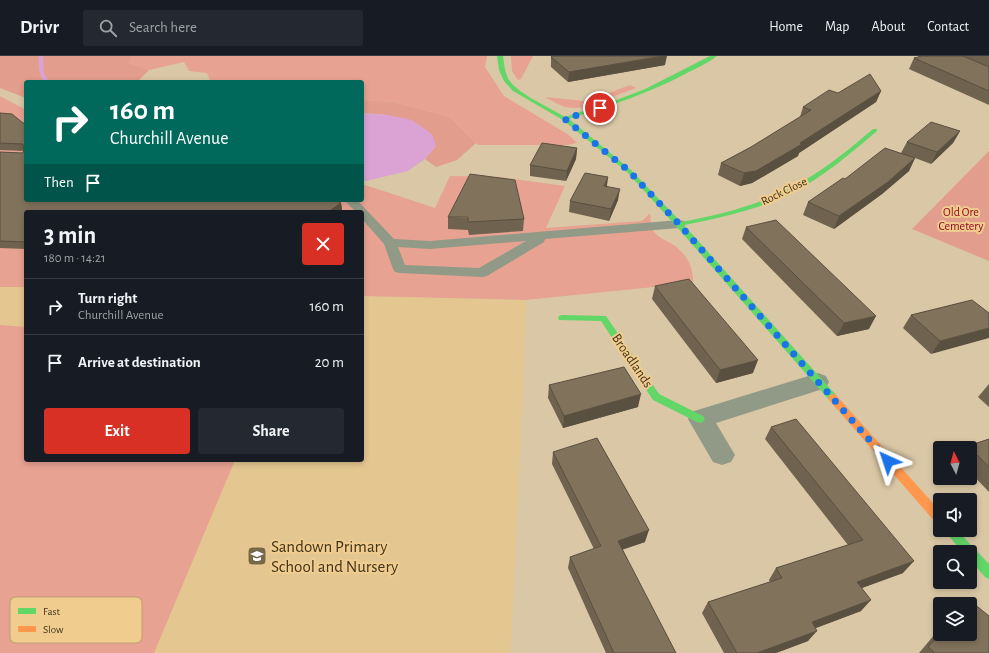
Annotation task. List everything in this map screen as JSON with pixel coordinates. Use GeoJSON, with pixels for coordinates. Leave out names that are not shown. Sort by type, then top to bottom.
{"type":"FeatureCollection","features":[{"type":"Feature","properties":{"kind":"street"},"geometry":{"type":"LineString","coordinates":[[500,56],[502,70],[507,81],[515,90],[565,119],[619,161],[679,224],[933,511]]}},
{"type":"Feature","properties":{"kind":"street"},"geometry":{"type":"LineString","coordinates":[[565,119],[612,104],[648,90],[714,56]]}},
{"type":"Feature","properties":{"kind":"street","name":"Rock Close"},"geometry":{"type":"LineString","coordinates":[[679,224],[746,208],[792,190],[841,159],[875,130]]}},
{"type":"Feature","properties":{"kind":"street","name":"Broadlands"},"geometry":{"type":"LineString","coordinates":[[562,318],[603,318],[656,397],[700,419]]}},
{"type":"Feature","properties":{"kind":"street"},"geometry":{"type":"LineString","coordinates":[[722,455],[700,419],[818,382]]}},
{"type":"Feature","properties":{"kind":"street"},"geometry":{"type":"LineString","coordinates":[[956,537],[989,572]]}},
{"type":"Feature","properties":{"kind":"lane"},"geometry":{"type":"LineString","coordinates":[[352,202],[361,210]]}},
{"type":"Feature","properties":{"kind":"lane"},"geometry":{"type":"LineString","coordinates":[[364,214],[390,243],[400,270],[482,274],[542,237]]}},
{"type":"Feature","properties":{"kind":"lane"},"geometry":{"type":"LineString","coordinates":[[390,243],[430,245],[542,237],[679,224]]}},
{"type":"Feature","properties":{"kind":"shaded area"},"geometry":{"type":"Polygon","coordinates":[[[132,56],[487,56],[485,67],[504,96],[569,135],[577,143],[568,145],[478,145],[450,117],[394,102],[364,100],[364,80],[210,80],[207,73],[189,71],[184,62],[149,70],[127,63],[132,56]]]}},
{"type":"Feature","properties":{"kind":"shaded area"},"geometry":{"type":"Polygon","coordinates":[[[511,56],[533,56],[521,79],[518,80],[512,71],[511,56]]]}},
{"type":"Feature","properties":{"kind":"shaded area"},"geometry":{"type":"Polygon","coordinates":[[[630,85],[636,88],[596,103],[590,100],[630,85]]]}},
{"type":"Feature","properties":{"kind":"shaded area"},"geometry":{"type":"Polygon","coordinates":[[[0,96],[24,109],[24,202],[364,202],[364,185],[435,208],[450,176],[499,177],[565,186],[546,228],[642,221],[650,213],[651,226],[655,233],[683,253],[689,262],[693,277],[693,283],[526,300],[364,296],[364,210],[24,210],[24,287],[0,287],[0,96]]]}},
{"type":"Feature","properties":{"kind":"shaded area"},"geometry":{"type":"Polygon","coordinates":[[[545,97],[585,101],[592,105],[572,108],[557,104],[545,97]]]}},
{"type":"Feature","properties":{"kind":"shaded area"},"geometry":{"type":"Polygon","coordinates":[[[364,113],[388,115],[412,120],[432,134],[436,146],[425,159],[408,171],[364,181],[364,113]]]}},
{"type":"Feature","properties":{"kind":"shaded area","name":"Sandown Primary School and Nursery"},"geometry":{"type":"Polygon","coordinates":[[[0,287],[24,287],[24,462],[364,462],[364,296],[526,300],[511,653],[0,653],[0,287]]]}},
{"type":"Feature","properties":{"kind":"shaded area"},"geometry":{"type":"Polygon","coordinates":[[[0,325],[24,327],[24,462],[234,462],[154,653],[0,653],[0,325]]]}},
{"type":"Feature","properties":{"kind":"green space"},"geometry":{"type":"Polygon","coordinates":[[[0,56],[132,56],[128,63],[149,70],[139,80],[24,80],[24,97],[0,88],[0,56]]]}},
{"type":"Feature","properties":{"kind":"green space"},"geometry":{"type":"Polygon","coordinates":[[[364,100],[394,102],[450,117],[476,143],[457,160],[436,167],[425,159],[436,146],[388,115],[364,113],[364,100]]]}},
{"type":"Feature","properties":{"kind":"green space","name":"Old Ore Cemetery"},"geometry":{"type":"Polygon","coordinates":[[[989,151],[989,261],[912,229],[989,151]]]}},
{"type":"Feature","properties":{"kind":"building"},"geometry":{"type":"Polygon","coordinates":[[[663,56],[569,72],[551,57],[663,56]]]}},
{"type":"Feature","properties":{"kind":"building"},"geometry":{"type":"Polygon","coordinates":[[[922,56],[963,56],[989,67],[989,91],[914,58],[922,56]]]}},
{"type":"Feature","properties":{"kind":"building"},"geometry":{"type":"Polygon","coordinates":[[[870,74],[881,91],[800,143],[802,144],[756,171],[744,173],[721,163],[751,147],[811,110],[803,107],[829,90],[838,93],[870,74]]]}},
{"type":"Feature","properties":{"kind":"building"},"geometry":{"type":"Polygon","coordinates":[[[0,113],[12,114],[24,123],[24,151],[23,144],[0,143],[0,113]]]}},
{"type":"Feature","properties":{"kind":"building"},"geometry":{"type":"Polygon","coordinates":[[[931,122],[960,131],[937,152],[907,142],[931,122]]]}},
{"type":"Feature","properties":{"kind":"building"},"geometry":{"type":"Polygon","coordinates":[[[542,143],[577,148],[567,171],[530,165],[542,143]]]}},
{"type":"Feature","properties":{"kind":"building"},"geometry":{"type":"Polygon","coordinates":[[[885,148],[915,158],[888,182],[839,216],[808,202],[843,178],[845,179],[885,148]]]}},
{"type":"Feature","properties":{"kind":"building"},"geometry":{"type":"Polygon","coordinates":[[[24,151],[24,202],[341,203],[331,210],[24,210],[24,242],[0,241],[0,152],[22,153],[24,151]]]}},
{"type":"Feature","properties":{"kind":"building"},"geometry":{"type":"Polygon","coordinates":[[[585,173],[608,177],[604,186],[620,189],[611,209],[570,201],[585,173]]]}},
{"type":"Feature","properties":{"kind":"building"},"geometry":{"type":"Polygon","coordinates":[[[470,174],[515,180],[524,219],[468,222],[468,217],[448,217],[470,174]]]}},
{"type":"Feature","properties":{"kind":"building"},"geometry":{"type":"Polygon","coordinates":[[[776,220],[876,316],[844,323],[746,227],[776,220]]]}},
{"type":"Feature","properties":{"kind":"building"},"geometry":{"type":"Polygon","coordinates":[[[689,279],[758,360],[720,370],[655,286],[689,279]]]}},
{"type":"Feature","properties":{"kind":"building"},"geometry":{"type":"Polygon","coordinates":[[[972,300],[989,313],[989,328],[940,341],[911,315],[972,300]]]}},
{"type":"Feature","properties":{"kind":"building"},"geometry":{"type":"Polygon","coordinates":[[[624,367],[641,394],[564,416],[549,385],[624,367]]]}},
{"type":"Feature","properties":{"kind":"building"},"geometry":{"type":"Polygon","coordinates":[[[796,419],[914,561],[857,582],[871,600],[812,622],[817,631],[757,653],[737,653],[708,602],[782,578],[776,568],[863,540],[771,427],[796,419]]]}},
{"type":"Feature","properties":{"kind":"building"},"geometry":{"type":"Polygon","coordinates":[[[597,438],[649,530],[618,541],[676,653],[614,653],[570,557],[601,546],[553,452],[597,438]]]}},
{"type":"Feature","properties":{"kind":"building"},"geometry":{"type":"Polygon","coordinates":[[[989,439],[989,467],[977,455],[977,443],[989,439]]]}},
{"type":"Feature","properties":{"kind":"building"},"geometry":{"type":"Polygon","coordinates":[[[977,606],[989,616],[989,653],[935,653],[928,647],[933,641],[977,641],[977,606]]]}},
{"type":"Feature","properties":{"kind":"waterway"},"geometry":{"type":"LineString","coordinates":[[41,56],[42,74],[45,80]]}},
{"type":"Feature","properties":{"kind":"traffic: fast"},"geometry":{"type":"LineString","coordinates":[[500,56],[502,70],[507,81],[515,90],[565,119],[629,171],[679,224],[833,398]]}},
{"type":"Feature","properties":{"kind":"traffic: fast"},"geometry":{"type":"LineString","coordinates":[[565,119],[616,103],[647,90],[714,56]]}},
{"type":"Feature","properties":{"kind":"traffic: fast"},"geometry":{"type":"LineString","coordinates":[[679,224],[748,208],[788,192],[800,186],[844,156],[875,130]]}},
{"type":"Feature","properties":{"kind":"traffic: fast"},"geometry":{"type":"LineString","coordinates":[[562,318],[603,318],[656,397],[700,419]]}},
{"type":"Feature","properties":{"kind":"traffic: fast"},"geometry":{"type":"LineString","coordinates":[[956,537],[989,573]]}},
{"type":"Feature","properties":{"kind":"traffic: slow"},"geometry":{"type":"LineString","coordinates":[[833,398],[933,511]]}},
{"type":"Feature","properties":{"kind":"place","name":"Sandown Primary School and Nursery"},"geometry":{"type":"Point","coordinates":[257,556]}},
{"type":"Feature","properties":{"kind":"route"},"geometry":{"type":"LineString","coordinates":[[600,108],[565,119],[619,161],[629,171],[679,224],[888,461]]}}]}
